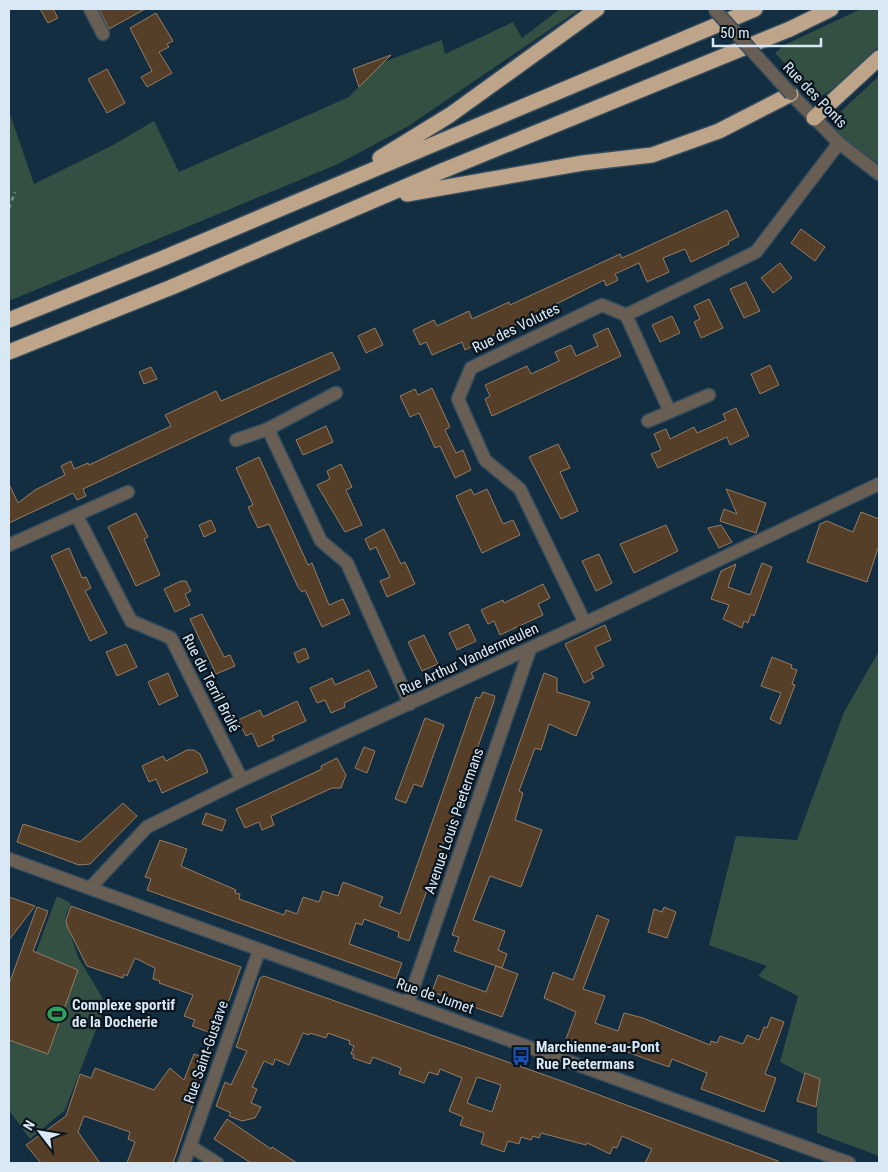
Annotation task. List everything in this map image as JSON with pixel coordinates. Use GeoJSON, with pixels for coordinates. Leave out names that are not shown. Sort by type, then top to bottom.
{"type":"FeatureCollection","features":[{"type":"Feature","properties":{"kind":"highway"},"geometry":{"type":"LineString","coordinates":[[335,185],[450,115],[597,9]]}},
{"type":"Feature","properties":{"kind":"highway"},"geometry":{"type":"LineString","coordinates":[[9,320],[161,260],[755,9]]}},
{"type":"Feature","properties":{"kind":"highway"},"geometry":{"type":"LineString","coordinates":[[9,352],[172,287],[376,200],[790,30],[831,9]]}},
{"type":"Feature","properties":{"kind":"highway"},"geometry":{"type":"LineString","coordinates":[[814,118],[879,58]]}},
{"type":"Feature","properties":{"kind":"highway"},"geometry":{"type":"LineString","coordinates":[[376,200],[584,163],[652,155],[719,131],[791,94]]}},
{"type":"Feature","properties":{"kind":"street"},"geometry":{"type":"LineString","coordinates":[[90,9],[103,34]]}},
{"type":"Feature","properties":{"kind":"street","name":"Rue des Ponts"},"geometry":{"type":"LineString","coordinates":[[714,9],[814,118],[839,143],[879,174]]}},
{"type":"Feature","properties":{"kind":"street"},"geometry":{"type":"LineString","coordinates":[[670,412],[626,315],[756,252],[839,143]]}},
{"type":"Feature","properties":{"kind":"street","name":"Rue des Volutes"},"geometry":{"type":"LineString","coordinates":[[585,623],[520,489],[485,460],[458,400],[471,368],[602,305],[626,315]]}},
{"type":"Feature","properties":{"kind":"street"},"geometry":{"type":"LineString","coordinates":[[236,440],[268,429],[336,393]]}},
{"type":"Feature","properties":{"kind":"street"},"geometry":{"type":"LineString","coordinates":[[648,421],[710,394]]}},
{"type":"Feature","properties":{"kind":"street"},"geometry":{"type":"LineString","coordinates":[[268,429],[321,541],[347,563],[410,704]]}},
{"type":"Feature","properties":{"kind":"street","name":"Rue Arthur Vandermeulen"},"geometry":{"type":"LineString","coordinates":[[90,888],[147,827],[242,780],[585,623],[879,484]]}},
{"type":"Feature","properties":{"kind":"street"},"geometry":{"type":"LineString","coordinates":[[9,545],[128,492]]}},
{"type":"Feature","properties":{"kind":"street","name":"Rue du Terril Brûlé"},"geometry":{"type":"LineString","coordinates":[[77,516],[131,621],[171,638],[242,780]]}},
{"type":"Feature","properties":{"kind":"street","name":"Avenue Louis Peetermans"},"geometry":{"type":"LineString","coordinates":[[408,1004],[530,648]]}},
{"type":"Feature","properties":{"kind":"street","name":"Rue de Jumet"},"geometry":{"type":"LineString","coordinates":[[9,859],[849,1163]]}},
{"type":"Feature","properties":{"kind":"street","name":"Rue Saint-Gustave"},"geometry":{"type":"LineString","coordinates":[[184,1163],[259,951]]}},
{"type":"Feature","properties":{"kind":"street"},"geometry":{"type":"LineString","coordinates":[[190,1146],[217,1163]]}},
{"type":"Feature","properties":{"kind":"path"},"geometry":{"type":"LineString","coordinates":[[9,208],[15,192]]}},
{"type":"Feature","properties":{"kind":"green space"},"geometry":{"type":"Polygon","coordinates":[[[560,9],[580,9],[407,127],[338,164],[9,301],[9,111],[34,184],[113,145],[154,121],[179,172],[349,97],[381,63],[442,40],[445,54],[513,22],[522,38],[560,9]]]}},
{"type":"Feature","properties":{"kind":"green space"},"geometry":{"type":"Polygon","coordinates":[[[861,9],[879,9],[879,47],[839,85],[818,98],[775,53],[786,44],[861,9]]]}},
{"type":"Feature","properties":{"kind":"green space"},"geometry":{"type":"Polygon","coordinates":[[[879,76],[879,164],[836,133],[838,114],[879,76]]]}},
{"type":"Feature","properties":{"kind":"green space"},"geometry":{"type":"Polygon","coordinates":[[[879,651],[879,1156],[817,1133],[817,1081],[780,1062],[798,996],[758,976],[767,966],[709,945],[736,836],[797,840],[844,712],[879,651]]]}},
{"type":"Feature","properties":{"kind":"green space","name":"Complexe sportif de la Docherie"},"geometry":{"type":"Polygon","coordinates":[[[57,896],[71,903],[65,918],[78,957],[106,1004],[65,1110],[30,1139],[9,1110],[9,1024],[57,896]]]}},
{"type":"Feature","properties":{"kind":"building"},"geometry":{"type":"Polygon","coordinates":[[[40,9],[53,9],[58,18],[48,23],[40,9]]]}},
{"type":"Feature","properties":{"kind":"building"},"geometry":{"type":"Polygon","coordinates":[[[99,9],[145,9],[109,29],[99,9]]]}},
{"type":"Feature","properties":{"kind":"building"},"geometry":{"type":"Polygon","coordinates":[[[156,13],[173,41],[167,44],[169,47],[159,52],[172,73],[147,87],[141,77],[152,71],[130,28],[156,13]]]}},
{"type":"Feature","properties":{"kind":"building"},"geometry":{"type":"Polygon","coordinates":[[[391,55],[359,87],[353,69],[391,55]]]}},
{"type":"Feature","properties":{"kind":"building"},"geometry":{"type":"Polygon","coordinates":[[[107,69],[125,103],[107,113],[88,79],[107,69]]]}},
{"type":"Feature","properties":{"kind":"building"},"geometry":{"type":"Polygon","coordinates":[[[727,210],[739,236],[728,242],[729,244],[691,262],[685,249],[663,258],[669,272],[647,282],[639,263],[615,274],[618,280],[606,286],[604,280],[465,350],[462,342],[432,355],[426,342],[420,345],[413,330],[434,320],[437,326],[469,311],[472,319],[509,302],[510,305],[620,254],[622,258],[727,210]]]}},
{"type":"Feature","properties":{"kind":"building"},"geometry":{"type":"Polygon","coordinates":[[[801,229],[825,247],[815,261],[791,243],[801,229]]]}},
{"type":"Feature","properties":{"kind":"building"},"geometry":{"type":"Polygon","coordinates":[[[780,263],[792,278],[773,293],[761,278],[780,263]]]}},
{"type":"Feature","properties":{"kind":"building"},"geometry":{"type":"Polygon","coordinates":[[[746,282],[760,311],[744,318],[730,289],[746,282]]]}},
{"type":"Feature","properties":{"kind":"building"},"geometry":{"type":"Polygon","coordinates":[[[709,299],[723,328],[701,338],[694,322],[700,319],[694,306],[709,299]]]}},
{"type":"Feature","properties":{"kind":"building"},"geometry":{"type":"Polygon","coordinates":[[[672,316],[680,333],[660,342],[652,325],[672,316]]]}},
{"type":"Feature","properties":{"kind":"building"},"geometry":{"type":"Polygon","coordinates":[[[375,328],[383,345],[366,353],[358,336],[375,328]]]}},
{"type":"Feature","properties":{"kind":"building"},"geometry":{"type":"Polygon","coordinates":[[[608,328],[621,356],[492,416],[485,399],[490,396],[485,385],[527,366],[531,374],[559,361],[555,352],[571,345],[576,356],[598,346],[593,335],[608,328]]]}},
{"type":"Feature","properties":{"kind":"building"},"geometry":{"type":"Polygon","coordinates":[[[332,352],[340,369],[83,489],[86,496],[77,500],[73,493],[9,523],[9,484],[18,503],[35,490],[65,475],[61,466],[71,461],[74,469],[88,463],[89,465],[171,426],[165,415],[216,391],[221,401],[332,352]]]}},
{"type":"Feature","properties":{"kind":"building"},"geometry":{"type":"Polygon","coordinates":[[[770,365],[779,385],[760,394],[751,374],[770,365]]]}},
{"type":"Feature","properties":{"kind":"building"},"geometry":{"type":"Polygon","coordinates":[[[151,367],[157,379],[144,384],[139,372],[151,367]]]}},
{"type":"Feature","properties":{"kind":"building"},"geometry":{"type":"Polygon","coordinates":[[[432,388],[450,427],[445,430],[456,453],[463,450],[471,470],[455,478],[440,446],[435,448],[419,413],[410,417],[400,396],[415,389],[418,395],[432,388]]]}},
{"type":"Feature","properties":{"kind":"building"},"geometry":{"type":"Polygon","coordinates":[[[736,408],[749,436],[730,445],[727,437],[658,468],[651,454],[661,450],[654,434],[666,429],[670,439],[694,427],[697,433],[726,420],[723,414],[736,408]]]}},
{"type":"Feature","properties":{"kind":"building"},"geometry":{"type":"Polygon","coordinates":[[[326,426],[333,442],[303,455],[296,440],[326,426]]]}},
{"type":"Feature","properties":{"kind":"building"},"geometry":{"type":"Polygon","coordinates":[[[558,444],[570,468],[560,472],[578,511],[561,519],[529,457],[558,444]]]}},
{"type":"Feature","properties":{"kind":"building"},"geometry":{"type":"Polygon","coordinates":[[[259,457],[308,565],[312,563],[329,605],[343,599],[350,614],[322,627],[305,590],[302,592],[298,587],[269,524],[258,528],[248,507],[253,505],[236,468],[259,457]]]}},
{"type":"Feature","properties":{"kind":"building"},"geometry":{"type":"Polygon","coordinates":[[[341,464],[352,487],[346,490],[362,525],[345,532],[317,485],[330,479],[327,471],[341,464]]]}},
{"type":"Feature","properties":{"kind":"building"},"geometry":{"type":"Polygon","coordinates":[[[471,489],[474,495],[487,489],[503,524],[513,520],[520,535],[482,553],[456,496],[471,489]]]}},
{"type":"Feature","properties":{"kind":"building"},"geometry":{"type":"Polygon","coordinates":[[[726,489],[766,503],[756,533],[720,521],[724,509],[737,514],[726,489]]]}},
{"type":"Feature","properties":{"kind":"building"},"geometry":{"type":"Polygon","coordinates":[[[861,512],[879,519],[879,545],[867,582],[807,562],[820,524],[827,521],[853,532],[861,512]]]}},
{"type":"Feature","properties":{"kind":"building"},"geometry":{"type":"Polygon","coordinates":[[[136,513],[148,537],[144,539],[160,575],[136,586],[108,527],[136,513]]]}},
{"type":"Feature","properties":{"kind":"building"},"geometry":{"type":"Polygon","coordinates":[[[211,520],[216,531],[204,537],[199,525],[211,520]]]}},
{"type":"Feature","properties":{"kind":"building"},"geometry":{"type":"Polygon","coordinates":[[[666,525],[678,551],[634,573],[620,544],[666,525]]]}},
{"type":"Feature","properties":{"kind":"building"},"geometry":{"type":"Polygon","coordinates":[[[721,525],[732,542],[719,548],[708,528],[721,525]]]}},
{"type":"Feature","properties":{"kind":"building"},"geometry":{"type":"Polygon","coordinates":[[[384,529],[401,564],[405,562],[415,584],[387,597],[380,581],[390,577],[376,547],[370,550],[365,539],[384,529]]]}},
{"type":"Feature","properties":{"kind":"building"},"geometry":{"type":"Polygon","coordinates":[[[69,548],[82,578],[86,577],[91,588],[85,591],[107,633],[90,641],[51,556],[69,548]]]}},
{"type":"Feature","properties":{"kind":"building"},"geometry":{"type":"Polygon","coordinates":[[[599,554],[612,583],[596,591],[582,561],[599,554]]]}},
{"type":"Feature","properties":{"kind":"building"},"geometry":{"type":"Polygon","coordinates":[[[762,563],[772,567],[754,616],[751,614],[748,623],[744,621],[742,628],[723,619],[729,605],[711,599],[721,571],[736,564],[728,587],[750,595],[762,563]]]}},
{"type":"Feature","properties":{"kind":"building"},"geometry":{"type":"Polygon","coordinates":[[[181,581],[186,581],[191,591],[185,594],[190,605],[175,612],[164,589],[181,581]]]}},
{"type":"Feature","properties":{"kind":"building"},"geometry":{"type":"Polygon","coordinates":[[[543,584],[550,598],[538,604],[543,615],[500,635],[494,621],[488,624],[481,610],[503,600],[504,603],[543,584]]]}},
{"type":"Feature","properties":{"kind":"building"},"geometry":{"type":"Polygon","coordinates":[[[202,614],[224,657],[230,655],[235,666],[216,674],[190,619],[202,614]]]}},
{"type":"Feature","properties":{"kind":"building"},"geometry":{"type":"Polygon","coordinates":[[[468,624],[476,641],[457,650],[449,633],[468,624]]]}},
{"type":"Feature","properties":{"kind":"building"},"geometry":{"type":"Polygon","coordinates":[[[605,625],[611,640],[595,647],[604,666],[591,673],[594,678],[584,683],[565,644],[605,625]]]}},
{"type":"Feature","properties":{"kind":"building"},"geometry":{"type":"Polygon","coordinates":[[[424,635],[438,664],[422,671],[408,642],[424,635]]]}},
{"type":"Feature","properties":{"kind":"building"},"geometry":{"type":"Polygon","coordinates":[[[126,644],[137,667],[117,676],[106,652],[126,644]]]}},
{"type":"Feature","properties":{"kind":"building"},"geometry":{"type":"Polygon","coordinates":[[[305,648],[309,658],[298,663],[294,653],[305,648]]]}},
{"type":"Feature","properties":{"kind":"building"},"geometry":{"type":"Polygon","coordinates":[[[772,657],[792,665],[791,668],[797,670],[792,684],[795,685],[780,724],[770,719],[781,693],[761,686],[772,657]]]}},
{"type":"Feature","properties":{"kind":"building"},"geometry":{"type":"Polygon","coordinates":[[[369,670],[377,687],[344,703],[345,707],[331,713],[325,700],[317,703],[310,688],[332,678],[335,685],[369,670]]]}},
{"type":"Feature","properties":{"kind":"building"},"geometry":{"type":"Polygon","coordinates":[[[168,673],[178,696],[159,705],[148,682],[168,673]]]}},
{"type":"Feature","properties":{"kind":"building"},"geometry":{"type":"Polygon","coordinates":[[[544,673],[557,678],[557,692],[590,702],[576,736],[549,724],[541,750],[535,748],[519,791],[523,793],[515,820],[542,830],[521,887],[490,876],[473,920],[505,931],[498,950],[507,954],[502,968],[454,951],[459,937],[452,935],[544,673]]]}},
{"type":"Feature","properties":{"kind":"building"},"geometry":{"type":"Polygon","coordinates":[[[483,692],[495,696],[493,704],[409,941],[398,937],[399,932],[364,919],[362,925],[356,923],[349,944],[402,963],[396,979],[147,890],[151,879],[145,877],[160,840],[187,849],[181,866],[236,890],[235,893],[240,894],[239,899],[284,915],[286,910],[297,914],[303,897],[319,902],[323,891],[338,896],[343,882],[383,897],[379,906],[400,914],[476,697],[480,698],[483,692]]]}},
{"type":"Feature","properties":{"kind":"building"},"geometry":{"type":"Polygon","coordinates":[[[297,701],[306,721],[272,736],[274,740],[258,747],[252,733],[246,736],[238,720],[260,710],[263,717],[297,701]]]}},
{"type":"Feature","properties":{"kind":"building"},"geometry":{"type":"Polygon","coordinates":[[[425,718],[444,725],[422,787],[414,784],[406,803],[395,799],[425,718]]]}},
{"type":"Feature","properties":{"kind":"building"},"geometry":{"type":"Polygon","coordinates":[[[364,747],[375,751],[367,773],[355,768],[364,747]]]}},
{"type":"Feature","properties":{"kind":"building"},"geometry":{"type":"Polygon","coordinates":[[[187,750],[194,750],[200,754],[208,772],[162,793],[156,779],[149,782],[142,766],[163,756],[166,761],[187,750]]]}},
{"type":"Feature","properties":{"kind":"building"},"geometry":{"type":"Polygon","coordinates":[[[337,758],[346,775],[341,788],[332,788],[271,816],[274,825],[262,830],[259,822],[245,828],[236,809],[322,769],[321,766],[337,758]]]}},
{"type":"Feature","properties":{"kind":"building"},"geometry":{"type":"Polygon","coordinates":[[[123,803],[137,816],[90,864],[79,865],[17,842],[23,824],[80,842],[123,803]]]}},
{"type":"Feature","properties":{"kind":"building"},"geometry":{"type":"Polygon","coordinates":[[[206,813],[226,820],[222,831],[202,824],[206,813]]]}},
{"type":"Feature","properties":{"kind":"building"},"geometry":{"type":"Polygon","coordinates":[[[9,897],[35,906],[9,940],[9,897]]]}},
{"type":"Feature","properties":{"kind":"building"},"geometry":{"type":"Polygon","coordinates":[[[71,906],[241,967],[224,1014],[218,1012],[211,1033],[192,1026],[195,1020],[184,1016],[193,995],[153,979],[155,968],[135,958],[127,976],[124,974],[123,978],[87,966],[67,926],[66,920],[71,906]]]}},
{"type":"Feature","properties":{"kind":"building"},"geometry":{"type":"Polygon","coordinates":[[[37,907],[48,911],[33,951],[78,970],[48,1054],[9,1040],[9,984],[37,907]]]}},
{"type":"Feature","properties":{"kind":"building"},"geometry":{"type":"Polygon","coordinates":[[[664,907],[676,912],[667,938],[648,932],[654,909],[662,912],[664,907]]]}},
{"type":"Feature","properties":{"kind":"building"},"geometry":{"type":"Polygon","coordinates":[[[597,915],[609,920],[583,989],[605,996],[595,1023],[618,1031],[624,1013],[643,1018],[710,1045],[711,1041],[717,1043],[720,1036],[743,1044],[747,1035],[759,1040],[764,1027],[767,1028],[771,1017],[784,1022],[765,1074],[776,1078],[764,1112],[701,1089],[707,1073],[672,1059],[669,1067],[610,1046],[606,1054],[566,1039],[576,1012],[544,998],[553,972],[573,980],[597,915]]]}},
{"type":"Feature","properties":{"kind":"building"},"geometry":{"type":"Polygon","coordinates":[[[496,966],[518,974],[502,1017],[432,992],[438,975],[486,992],[496,966]]]}},
{"type":"Feature","properties":{"kind":"building"},"geometry":{"type":"Polygon","coordinates":[[[264,976],[556,1079],[778,1161],[778,1163],[645,1163],[652,1149],[622,1136],[617,1148],[613,1147],[610,1154],[587,1143],[586,1145],[541,1133],[539,1138],[533,1136],[531,1140],[521,1137],[519,1144],[508,1141],[504,1152],[481,1144],[484,1133],[460,1125],[463,1117],[449,1111],[462,1078],[440,1069],[438,1075],[429,1072],[424,1083],[399,1074],[401,1068],[373,1057],[370,1064],[353,1058],[354,1055],[351,1054],[354,1046],[349,1044],[350,1041],[328,1033],[326,1038],[303,1033],[289,1065],[275,1059],[273,1065],[264,1061],[252,1087],[257,1089],[251,1103],[261,1107],[255,1118],[242,1121],[229,1116],[231,1113],[216,1106],[225,1082],[231,1085],[247,1051],[236,1047],[260,978],[264,976]],[[477,1077],[467,1103],[492,1112],[501,1085],[477,1077]]]}},
{"type":"Feature","properties":{"kind":"building"},"geometry":{"type":"Polygon","coordinates":[[[194,1054],[208,1059],[173,1163],[127,1163],[135,1142],[128,1139],[130,1132],[84,1116],[78,1132],[100,1163],[41,1163],[26,1145],[66,1116],[80,1074],[91,1078],[95,1068],[154,1090],[170,1068],[184,1080],[194,1054]]]}},
{"type":"Feature","properties":{"kind":"building"},"geometry":{"type":"Polygon","coordinates":[[[805,1073],[820,1079],[816,1107],[797,1101],[805,1073]]]}},
{"type":"Feature","properties":{"kind":"building"},"geometry":{"type":"Polygon","coordinates":[[[227,1119],[271,1149],[272,1147],[297,1163],[251,1163],[214,1139],[227,1119]]]}},
{"type":"Feature","properties":{"kind":"place","name":"Complexe sportif de la Docherie"},"geometry":{"type":"Point","coordinates":[57,1014]}},
{"type":"Feature","properties":{"kind":"place","name":"Marchienne-au-Pont Rue Peetermans"},"geometry":{"type":"Point","coordinates":[521,1056]}}]}
